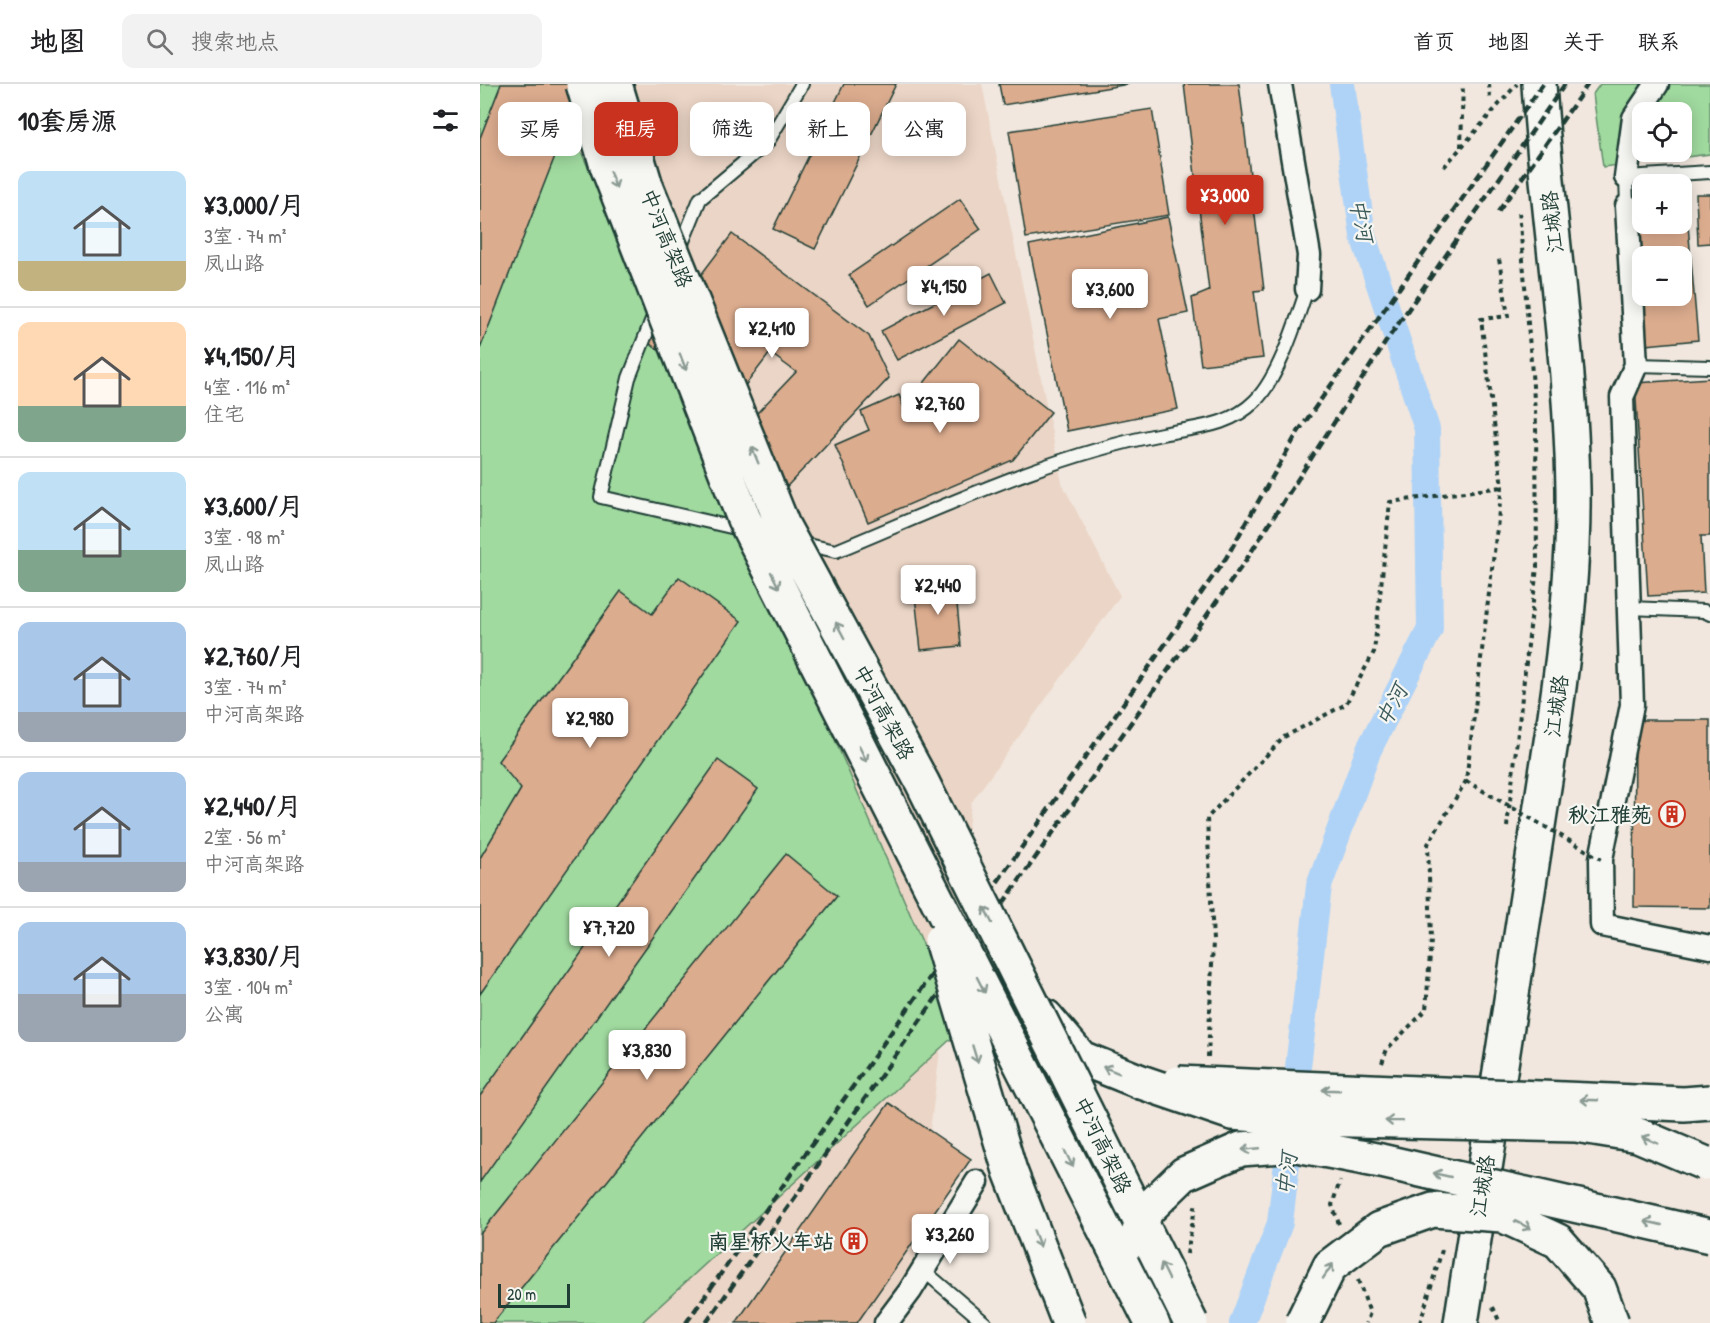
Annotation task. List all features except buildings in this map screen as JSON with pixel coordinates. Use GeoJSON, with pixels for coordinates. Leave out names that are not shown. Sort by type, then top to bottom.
{"type":"FeatureCollection","features":[{"type":"Feature","properties":{"kind":"main road","name":"中河高架路"},"geometry":{"type":"LineString","coordinates":[[583,84],[607,166],[744,519],[1152,1323]]}},
{"type":"Feature","properties":{"kind":"main road","name":"中河高架路"},"geometry":{"type":"LineString","coordinates":[[615,84],[646,186],[783,526],[922,782],[1191,1323]]}},
{"type":"Feature","properties":{"kind":"main road","name":"江城路"},"geometry":{"type":"LineString","coordinates":[[1476,1311],[1568,625],[1572,567],[1573,487],[1569,409],[1539,84]]}},
{"type":"Feature","properties":{"kind":"main road"},"geometry":{"type":"LineString","coordinates":[[916,857],[1010,1171],[1069,1323]]}},
{"type":"Feature","properties":{"kind":"main road"},"geometry":{"type":"LineString","coordinates":[[1014,967],[1053,1027],[1081,1058],[1140,1082],[1232,1113],[1308,1119],[1576,1125],[1638,1136],[1704,1163],[1710,1169]]}},
{"type":"Feature","properties":{"kind":"main road"},"geometry":{"type":"LineString","coordinates":[[1140,1082],[1684,1104],[1710,1102]]}},
{"type":"Feature","properties":{"kind":"main road"},"geometry":{"type":"LineString","coordinates":[[1128,1323],[1128,1261],[1146,1211],[1184,1174],[1241,1149],[1297,1144],[1710,1236]]}},
{"type":"Feature","properties":{"kind":"main road"},"geometry":{"type":"LineString","coordinates":[[1302,1323],[1329,1266],[1379,1229],[1433,1210],[1502,1215],[1558,1241],[1599,1288],[1612,1323]]}},
{"type":"Feature","properties":{"kind":"main road"},"geometry":{"type":"LineString","coordinates":[[1449,1323],[1476,1311]]}},
{"type":"Feature","properties":{"kind":"street"},"geometry":{"type":"LineString","coordinates":[[1280,84],[1309,255],[1306,290]]}},
{"type":"Feature","properties":{"kind":"street"},"geometry":{"type":"LineString","coordinates":[[1626,177],[1634,118],[1657,84]]}},
{"type":"Feature","properties":{"kind":"street"},"geometry":{"type":"LineString","coordinates":[[1627,206],[1636,365],[1622,397],[1632,705],[1601,859],[1602,925],[1710,947]]}},
{"type":"Feature","properties":{"kind":"street"},"geometry":{"type":"LineString","coordinates":[[886,1323],[923,1270],[976,1182]]}},
{"type":"Feature","properties":{"kind":"lane"},"geometry":{"type":"LineString","coordinates":[[802,84],[767,143],[700,199],[629,378],[601,497],[836,551],[994,485],[1066,459],[1162,434],[1210,427],[1234,417],[1256,400],[1279,363],[1306,290]]}},
{"type":"Feature","properties":{"kind":"lane"},"geometry":{"type":"LineString","coordinates":[[1627,206],[1626,177],[1710,172]]}},
{"type":"Feature","properties":{"kind":"lane"},"geometry":{"type":"LineString","coordinates":[[1636,365],[1710,367]]}},
{"type":"Feature","properties":{"kind":"lane"},"geometry":{"type":"LineString","coordinates":[[1629,608],[1704,611],[1710,614]]}},
{"type":"Feature","properties":{"kind":"lane"},"geometry":{"type":"LineString","coordinates":[[923,1270],[985,1323]]}},
{"type":"Feature","properties":{"kind":"path"},"geometry":{"type":"LineString","coordinates":[[1461,147],[1463,84]]}},
{"type":"Feature","properties":{"kind":"path"},"geometry":{"type":"LineString","coordinates":[[1489,84],[1490,99]]}},
{"type":"Feature","properties":{"kind":"path"},"geometry":{"type":"LineString","coordinates":[[1508,84],[1510,108]]}},
{"type":"Feature","properties":{"kind":"path"},"geometry":{"type":"LineString","coordinates":[[1444,167],[1516,84]]}},
{"type":"Feature","properties":{"kind":"path"},"geometry":{"type":"LineString","coordinates":[[1506,831],[1537,567],[1536,424],[1518,202]]}},
{"type":"Feature","properties":{"kind":"path"},"geometry":{"type":"LineString","coordinates":[[1380,1071],[1388,1049],[1426,1010],[1431,940],[1428,844],[1466,781],[1502,487],[1481,319],[1508,316],[1499,259]]}},
{"type":"Feature","properties":{"kind":"path"},"geometry":{"type":"LineString","coordinates":[[1208,1067],[1213,941],[1207,818],[1284,737],[1346,704],[1374,652],[1390,502],[1502,487]]}},
{"type":"Feature","properties":{"kind":"path"},"geometry":{"type":"LineString","coordinates":[[1466,781],[1601,859]]}},
{"type":"Feature","properties":{"kind":"path"},"geometry":{"type":"LineString","coordinates":[[1339,1226],[1332,1205],[1344,1171]]}},
{"type":"Feature","properties":{"kind":"path"},"geometry":{"type":"LineString","coordinates":[[1187,1255],[1196,1200]]}},
{"type":"Feature","properties":{"kind":"path"},"geometry":{"type":"LineString","coordinates":[[1420,1323],[1443,1245]]}},
{"type":"Feature","properties":{"kind":"path"},"geometry":{"type":"LineString","coordinates":[[1355,1270],[1370,1313],[1366,1323]]}},
{"type":"Feature","properties":{"kind":"path"},"geometry":{"type":"LineString","coordinates":[[1476,1311],[1500,1323]]}},
{"type":"Feature","properties":{"kind":"shaded area"},"geometry":{"type":"Polygon","coordinates":[[[480,84],[982,84],[1062,483],[1120,596],[971,803],[910,1291],[886,1323],[480,1323],[480,84]]]}},
{"type":"Feature","properties":{"kind":"green space"},"geometry":{"type":"Polygon","coordinates":[[[480,84],[552,84],[560,102],[498,102],[498,156],[582,156],[582,154],[942,988],[953,1037],[641,1323],[480,1323],[480,84]]]}},
{"type":"Feature","properties":{"kind":"green space"},"geometry":{"type":"Polygon","coordinates":[[[1600,84],[1710,84],[1710,154],[1692,156],[1692,102],[1632,102],[1632,162],[1644,162],[1603,167],[1593,94],[1600,84]]]}},
{"type":"Feature","properties":{"kind":"waterway","name":"中河"},"geometry":{"type":"LineString","coordinates":[[1242,1323],[1280,1223],[1319,886],[1369,749],[1430,629],[1427,429],[1363,236],[1342,84]]}},
{"type":"Feature","properties":{"kind":"railway"},"geometry":{"type":"LineString","coordinates":[[686,1323],[1226,558],[1298,432],[1543,84]]}},
{"type":"Feature","properties":{"kind":"railway"},"geometry":{"type":"LineString","coordinates":[[706,1323],[1246,560],[1387,340],[1565,84]]}},
{"type":"Feature","properties":{"kind":"railway"},"geometry":{"type":"LineString","coordinates":[[1498,212],[1588,84]]}},
{"type":"Feature","properties":{"kind":"place","name":"秋江雅苑"},"geometry":{"type":"Point","coordinates":[1672,814]}},
{"type":"Feature","properties":{"kind":"place","name":"南星桥火车站"},"geometry":{"type":"Point","coordinates":[854,1241]}}]}
